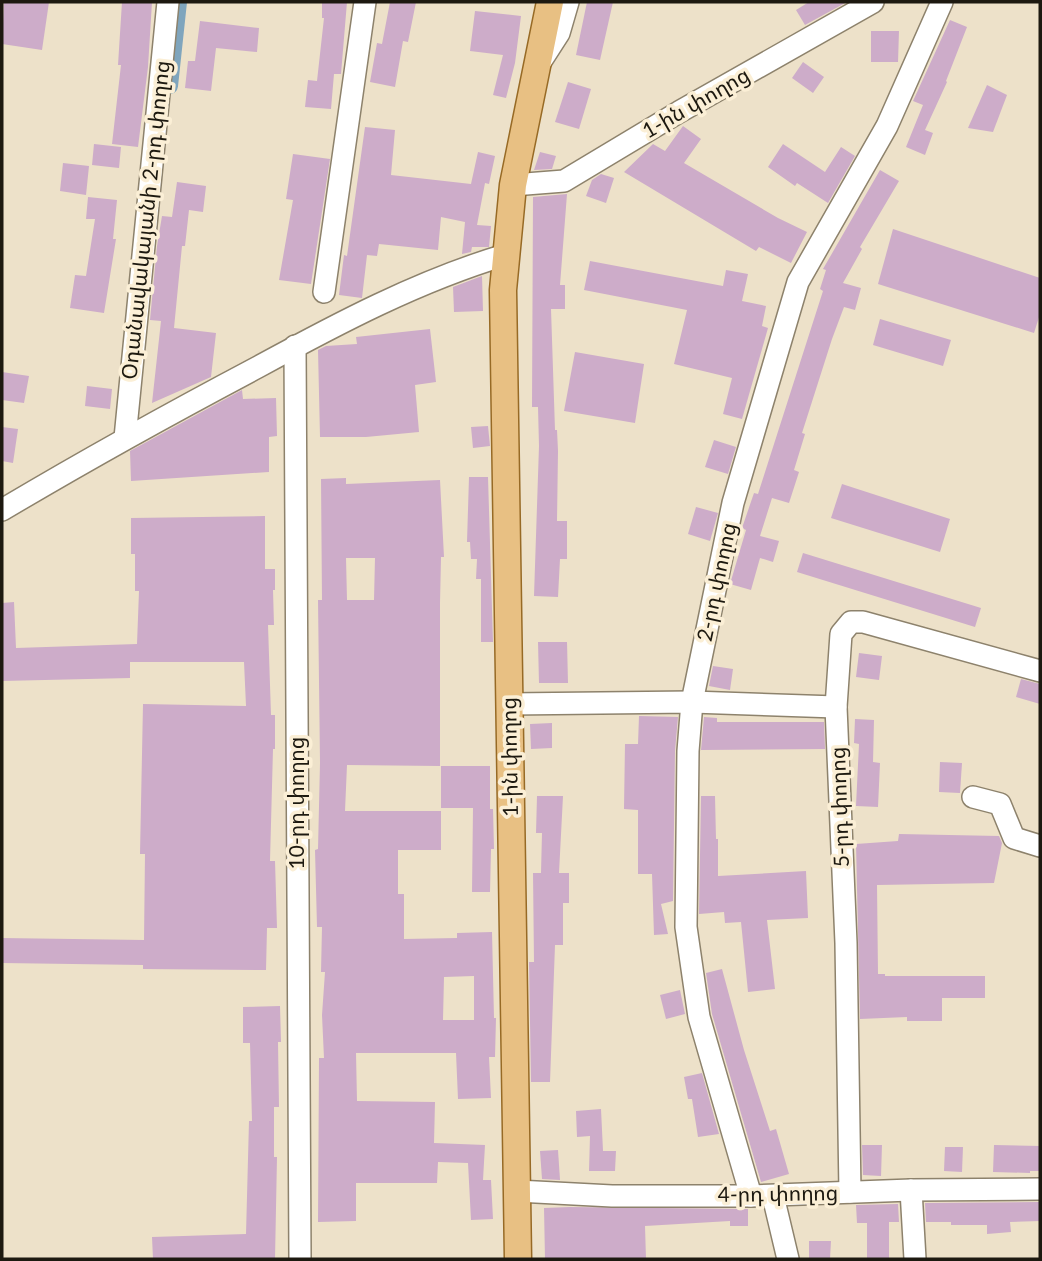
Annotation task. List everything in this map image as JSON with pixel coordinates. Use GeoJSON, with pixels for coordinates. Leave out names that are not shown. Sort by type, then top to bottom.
{"type":"FeatureCollection","features":[{"type":"Feature","properties":{"kind":"main road","name":"1-ին փողոց"},"geometry":{"type":"LineString","coordinates":[[518,1259],[503,290],[513,185],[550,2]]}},
{"type":"Feature","properties":{"kind":"street","name":"Օդանավակայանի 2-րդ փողոց"},"geometry":{"type":"LineString","coordinates":[[125,438],[168,2]]}},
{"type":"Feature","properties":{"kind":"street"},"geometry":{"type":"LineString","coordinates":[[324,292],[365,2]]}},
{"type":"Feature","properties":{"kind":"street"},"geometry":{"type":"LineString","coordinates":[[536,68],[559,33],[568,2]]}},
{"type":"Feature","properties":{"kind":"street","name":"1-ին փողոց"},"geometry":{"type":"LineString","coordinates":[[513,185],[564,181],[873,2]]}},
{"type":"Feature","properties":{"kind":"street","name":"2-րդ փողոց"},"geometry":{"type":"LineString","coordinates":[[751,1196],[699,1017],[686,927],[688,751],[692,702],[733,503],[798,282],[887,126],[942,2]]}},
{"type":"Feature","properties":{"kind":"street"},"geometry":{"type":"LineString","coordinates":[[2,510],[125,438],[295,346],[470,265],[505,255]]}},
{"type":"Feature","properties":{"kind":"street","name":"10-րդ փողոց"},"geometry":{"type":"LineString","coordinates":[[295,346],[300,1259]]}},
{"type":"Feature","properties":{"kind":"street","name":"5-րդ փողոց"},"geometry":{"type":"LineString","coordinates":[[850,1192],[846,943],[836,707],[841,634],[850,622],[863,622],[1040,671]]}},
{"type":"Feature","properties":{"kind":"street"},"geometry":{"type":"LineString","coordinates":[[509,704],[692,702],[836,707]]}},
{"type":"Feature","properties":{"kind":"street"},"geometry":{"type":"LineString","coordinates":[[973,797],[1000,804],[1014,838],[1040,846]]}},
{"type":"Feature","properties":{"kind":"street","name":"4-րդ փողոց"},"geometry":{"type":"LineString","coordinates":[[517,1191],[611,1196],[773,1196],[911,1190],[1040,1189]]}},
{"type":"Feature","properties":{"kind":"street"},"geometry":{"type":"LineString","coordinates":[[911,1190],[915,1259]]}},
{"type":"Feature","properties":{"kind":"street"},"geometry":{"type":"LineString","coordinates":[[773,1196],[788,1259]]}},
{"type":"Feature","properties":{"kind":"building"},"geometry":{"type":"Polygon","coordinates":[[[4,2],[49,2],[42,50],[2,44],[4,2]]]}},
{"type":"Feature","properties":{"kind":"building"},"geometry":{"type":"Polygon","coordinates":[[[122,2],[152,2],[148,67],[138,147],[112,144],[121,65],[118,65],[122,2]]]}},
{"type":"Feature","properties":{"kind":"building"},"geometry":{"type":"Polygon","coordinates":[[[322,2],[347,2],[341,74],[334,74],[331,109],[305,107],[308,80],[317,81],[324,18],[322,2]]]}},
{"type":"Feature","properties":{"kind":"building"},"geometry":{"type":"Polygon","coordinates":[[[390,2],[416,2],[408,42],[403,41],[395,87],[370,82],[377,43],[382,44],[390,2]]]}},
{"type":"Feature","properties":{"kind":"building"},"geometry":{"type":"Polygon","coordinates":[[[587,2],[613,2],[600,60],[576,55],[587,2]]]}},
{"type":"Feature","properties":{"kind":"building"},"geometry":{"type":"Polygon","coordinates":[[[809,2],[847,2],[805,25],[796,10],[809,2]]]}},
{"type":"Feature","properties":{"kind":"building"},"geometry":{"type":"Polygon","coordinates":[[[475,11],[521,16],[515,63],[506,98],[493,95],[503,55],[470,51],[475,11]]]}},
{"type":"Feature","properties":{"kind":"building"},"geometry":{"type":"Polygon","coordinates":[[[950,20],[967,27],[947,82],[925,130],[933,133],[925,155],[906,147],[923,105],[913,101],[950,20]]]}},
{"type":"Feature","properties":{"kind":"building"},"geometry":{"type":"Polygon","coordinates":[[[200,21],[259,28],[257,52],[216,48],[211,91],[185,88],[188,61],[195,61],[200,21]]]}},
{"type":"Feature","properties":{"kind":"building"},"geometry":{"type":"Polygon","coordinates":[[[871,31],[899,31],[898,62],[871,62],[871,31]]]}},
{"type":"Feature","properties":{"kind":"building"},"geometry":{"type":"Polygon","coordinates":[[[803,62],[824,77],[813,93],[792,78],[803,62]]]}},
{"type":"Feature","properties":{"kind":"building"},"geometry":{"type":"Polygon","coordinates":[[[568,82],[591,89],[579,129],[555,122],[568,82]]]}},
{"type":"Feature","properties":{"kind":"building"},"geometry":{"type":"Polygon","coordinates":[[[987,85],[1007,95],[993,132],[968,128],[987,85]]]}},
{"type":"Feature","properties":{"kind":"building"},"geometry":{"type":"Polygon","coordinates":[[[683,126],[701,139],[684,163],[807,232],[791,263],[759,247],[756,251],[624,172],[653,144],[665,151],[683,126]]]}},
{"type":"Feature","properties":{"kind":"building"},"geometry":{"type":"Polygon","coordinates":[[[365,127],[395,130],[391,175],[471,184],[478,152],[495,156],[489,184],[485,183],[477,225],[491,226],[489,247],[472,247],[471,252],[462,254],[465,222],[441,217],[438,250],[379,244],[377,256],[367,255],[362,298],[339,295],[365,127]]]}},
{"type":"Feature","properties":{"kind":"building"},"geometry":{"type":"Polygon","coordinates":[[[94,144],[121,147],[119,168],[92,165],[94,144]]]}},
{"type":"Feature","properties":{"kind":"building"},"geometry":{"type":"Polygon","coordinates":[[[783,144],[825,172],[841,147],[855,156],[828,203],[797,183],[795,186],[768,167],[783,144]]]}},
{"type":"Feature","properties":{"kind":"building"},"geometry":{"type":"Polygon","coordinates":[[[540,152],[556,156],[552,169],[534,170],[540,152]]]}},
{"type":"Feature","properties":{"kind":"building"},"geometry":{"type":"Polygon","coordinates":[[[293,154],[330,159],[311,284],[279,280],[293,200],[286,199],[293,154]]]}},
{"type":"Feature","properties":{"kind":"building"},"geometry":{"type":"Polygon","coordinates":[[[63,163],[89,166],[86,195],[60,191],[63,163]]]}},
{"type":"Feature","properties":{"kind":"building"},"geometry":{"type":"Polygon","coordinates":[[[880,170],[899,181],[860,247],[862,249],[843,283],[861,288],[855,310],[844,307],[832,339],[802,433],[805,434],[794,470],[799,472],[789,503],[772,498],[760,536],[779,541],[773,562],[760,558],[751,590],[730,584],[746,530],[742,528],[754,493],[758,494],[823,291],[820,289],[826,270],[823,269],[880,170]]]}},
{"type":"Feature","properties":{"kind":"building"},"geometry":{"type":"Polygon","coordinates":[[[601,174],[614,178],[606,203],[586,196],[592,180],[601,174]]]}},
{"type":"Feature","properties":{"kind":"building"},"geometry":{"type":"Polygon","coordinates":[[[177,182],[206,186],[203,212],[189,210],[185,246],[182,246],[174,328],[216,333],[211,377],[152,403],[161,321],[150,320],[157,246],[162,216],[172,217],[177,182]]]}},
{"type":"Feature","properties":{"kind":"building"},"geometry":{"type":"Polygon","coordinates":[[[567,194],[560,285],[565,285],[565,309],[551,309],[558,451],[557,521],[567,521],[567,559],[560,559],[558,597],[534,596],[539,446],[538,407],[532,407],[533,197],[567,194]]]}},
{"type":"Feature","properties":{"kind":"building"},"geometry":{"type":"Polygon","coordinates":[[[88,197],[117,200],[113,239],[116,239],[104,313],[70,308],[75,275],[86,276],[95,219],[86,219],[88,197]]]}},
{"type":"Feature","properties":{"kind":"building"},"geometry":{"type":"Polygon","coordinates":[[[893,229],[1040,278],[1040,314],[1034,333],[878,284],[893,229]]]}},
{"type":"Feature","properties":{"kind":"building"},"geometry":{"type":"Polygon","coordinates":[[[590,261],[723,286],[726,270],[748,274],[742,301],[766,306],[762,326],[768,328],[742,419],[723,414],[732,378],[674,364],[687,310],[584,290],[590,261]]]}},
{"type":"Feature","properties":{"kind":"building"},"geometry":{"type":"Polygon","coordinates":[[[482,276],[483,311],[454,312],[453,287],[482,276]]]}},
{"type":"Feature","properties":{"kind":"building"},"geometry":{"type":"Polygon","coordinates":[[[880,319],[951,340],[943,366],[873,345],[880,319]]]}},
{"type":"Feature","properties":{"kind":"building"},"geometry":{"type":"Polygon","coordinates":[[[430,329],[436,382],[415,385],[419,432],[366,437],[320,437],[318,350],[326,346],[357,344],[356,337],[430,329]]]}},
{"type":"Feature","properties":{"kind":"building"},"geometry":{"type":"Polygon","coordinates":[[[575,352],[644,364],[635,423],[564,411],[575,352]]]}},
{"type":"Feature","properties":{"kind":"building"},"geometry":{"type":"Polygon","coordinates":[[[2,372],[29,376],[24,403],[2,400],[2,372]]]}},
{"type":"Feature","properties":{"kind":"building"},"geometry":{"type":"Polygon","coordinates":[[[87,386],[112,389],[110,409],[85,406],[87,386]]]}},
{"type":"Feature","properties":{"kind":"building"},"geometry":{"type":"Polygon","coordinates":[[[242,390],[243,399],[276,398],[277,436],[269,437],[269,472],[131,481],[130,451],[242,390]]]}},
{"type":"Feature","properties":{"kind":"building"},"geometry":{"type":"Polygon","coordinates":[[[488,426],[490,446],[473,448],[471,427],[488,426]]]}},
{"type":"Feature","properties":{"kind":"building"},"geometry":{"type":"Polygon","coordinates":[[[2,427],[18,429],[13,463],[2,461],[2,427]]]}},
{"type":"Feature","properties":{"kind":"building"},"geometry":{"type":"Polygon","coordinates":[[[714,440],[736,447],[728,474],[705,467],[714,440]]]}},
{"type":"Feature","properties":{"kind":"building"},"geometry":{"type":"Polygon","coordinates":[[[469,477],[488,477],[493,642],[481,642],[481,579],[476,579],[477,559],[471,559],[470,542],[467,542],[469,477]]]}},
{"type":"Feature","properties":{"kind":"building"},"geometry":{"type":"Polygon","coordinates":[[[346,478],[346,484],[440,480],[444,557],[441,557],[440,603],[440,766],[347,765],[345,811],[441,811],[441,850],[398,850],[398,894],[404,894],[404,939],[457,938],[457,933],[492,932],[496,1018],[495,1057],[489,1057],[491,1098],[458,1099],[456,1053],[356,1053],[357,1101],[435,1102],[434,1143],[485,1145],[483,1180],[491,1180],[493,1219],[471,1220],[468,1163],[438,1162],[437,1183],[356,1183],[356,1221],[318,1222],[319,1058],[324,1058],[322,1015],[325,972],[321,972],[322,927],[317,927],[315,850],[318,849],[320,763],[318,600],[322,600],[321,479],[346,478]],[[346,558],[347,600],[374,600],[375,558],[346,558]],[[474,976],[444,977],[443,1020],[474,1020],[474,976]]]}},
{"type":"Feature","properties":{"kind":"building"},"geometry":{"type":"Polygon","coordinates":[[[842,484],[950,519],[940,552],[831,518],[842,484]]]}},
{"type":"Feature","properties":{"kind":"building"},"geometry":{"type":"Polygon","coordinates":[[[696,507],[718,513],[710,541],[688,534],[696,507]]]}},
{"type":"Feature","properties":{"kind":"building"},"geometry":{"type":"Polygon","coordinates":[[[265,516],[265,569],[275,569],[274,625],[268,625],[271,715],[275,715],[270,861],[275,861],[277,928],[267,928],[266,970],[143,969],[143,965],[2,963],[2,938],[144,940],[145,854],[140,854],[143,704],[246,706],[244,662],[130,662],[130,678],[2,681],[2,603],[14,602],[16,648],[137,644],[139,591],[135,591],[131,518],[265,516]]]}},
{"type":"Feature","properties":{"kind":"building"},"geometry":{"type":"Polygon","coordinates":[[[803,553],[981,608],[975,627],[797,572],[803,553]]]}},
{"type":"Feature","properties":{"kind":"building"},"geometry":{"type":"Polygon","coordinates":[[[538,642],[567,642],[568,683],[539,683],[538,642]]]}},
{"type":"Feature","properties":{"kind":"building"},"geometry":{"type":"Polygon","coordinates":[[[859,653],[882,656],[879,680],[856,677],[859,653]]]}},
{"type":"Feature","properties":{"kind":"building"},"geometry":{"type":"Polygon","coordinates":[[[713,666],[733,669],[730,690],[709,686],[713,666]]]}},
{"type":"Feature","properties":{"kind":"building"},"geometry":{"type":"Polygon","coordinates":[[[1021,679],[1040,684],[1040,704],[1016,697],[1021,679]]]}},
{"type":"Feature","properties":{"kind":"building"},"geometry":{"type":"Polygon","coordinates":[[[639,716],[678,717],[673,901],[661,904],[668,934],[654,935],[652,874],[638,874],[638,810],[624,809],[625,744],[638,744],[639,716]]]}},
{"type":"Feature","properties":{"kind":"building"},"geometry":{"type":"Polygon","coordinates":[[[704,717],[717,718],[717,722],[824,722],[825,749],[701,750],[704,717]]]}},
{"type":"Feature","properties":{"kind":"building"},"geometry":{"type":"Polygon","coordinates":[[[855,719],[874,720],[873,762],[880,763],[878,807],[856,806],[859,744],[854,743],[855,719]]]}},
{"type":"Feature","properties":{"kind":"building"},"geometry":{"type":"Polygon","coordinates":[[[552,723],[552,748],[531,749],[530,724],[552,723]]]}},
{"type":"Feature","properties":{"kind":"building"},"geometry":{"type":"Polygon","coordinates":[[[940,762],[962,763],[960,793],[939,792],[940,762]]]}},
{"type":"Feature","properties":{"kind":"building"},"geometry":{"type":"Polygon","coordinates":[[[441,766],[490,766],[494,849],[491,849],[490,892],[472,892],[473,808],[441,808],[441,766]]]}},
{"type":"Feature","properties":{"kind":"building"},"geometry":{"type":"Polygon","coordinates":[[[537,796],[563,796],[559,873],[569,873],[569,903],[563,903],[563,945],[555,945],[550,1082],[531,1082],[529,962],[534,962],[533,873],[541,873],[542,833],[536,833],[537,796]]]}},
{"type":"Feature","properties":{"kind":"building"},"geometry":{"type":"Polygon","coordinates":[[[701,796],[715,796],[718,876],[806,871],[808,918],[767,920],[775,989],[748,992],[741,922],[725,923],[724,912],[699,914],[701,796]]]}},
{"type":"Feature","properties":{"kind":"building"},"geometry":{"type":"Polygon","coordinates":[[[899,834],[999,836],[1002,843],[994,883],[877,885],[878,974],[985,976],[985,998],[942,998],[942,1021],[907,1021],[907,1017],[860,1019],[856,844],[898,841],[899,834]]]}},
{"type":"Feature","properties":{"kind":"building"},"geometry":{"type":"Polygon","coordinates":[[[722,969],[770,1131],[776,1129],[789,1174],[761,1182],[712,1014],[706,973],[722,969]]]}},
{"type":"Feature","properties":{"kind":"building"},"geometry":{"type":"Polygon","coordinates":[[[680,990],[685,1014],[666,1019],[660,995],[680,990]]]}},
{"type":"Feature","properties":{"kind":"building"},"geometry":{"type":"Polygon","coordinates":[[[280,1006],[279,1107],[274,1107],[274,1157],[277,1157],[275,1259],[153,1259],[152,1237],[246,1234],[249,1121],[252,1121],[250,1043],[243,1043],[243,1007],[280,1006]]]}},
{"type":"Feature","properties":{"kind":"building"},"geometry":{"type":"Polygon","coordinates":[[[702,1073],[719,1134],[698,1137],[692,1099],[688,1099],[684,1077],[702,1073]]]}},
{"type":"Feature","properties":{"kind":"building"},"geometry":{"type":"Polygon","coordinates":[[[601,1109],[603,1151],[616,1151],[615,1171],[589,1171],[590,1136],[577,1137],[576,1111],[601,1109]]]}},
{"type":"Feature","properties":{"kind":"building"},"geometry":{"type":"Polygon","coordinates":[[[862,1145],[882,1145],[881,1176],[863,1175],[862,1145]]]}},
{"type":"Feature","properties":{"kind":"building"},"geometry":{"type":"Polygon","coordinates":[[[994,1145],[1040,1146],[1040,1171],[993,1172],[994,1145]]]}},
{"type":"Feature","properties":{"kind":"building"},"geometry":{"type":"Polygon","coordinates":[[[945,1147],[963,1147],[962,1172],[944,1171],[945,1147]]]}},
{"type":"Feature","properties":{"kind":"building"},"geometry":{"type":"Polygon","coordinates":[[[558,1150],[560,1180],[542,1179],[540,1151],[558,1150]]]}},
{"type":"Feature","properties":{"kind":"building"},"geometry":{"type":"Polygon","coordinates":[[[1040,1202],[1040,1221],[1010,1222],[1011,1232],[987,1234],[987,1225],[926,1222],[925,1203],[1040,1202]]]}},
{"type":"Feature","properties":{"kind":"building"},"geometry":{"type":"Polygon","coordinates":[[[898,1204],[899,1222],[889,1222],[889,1259],[867,1259],[867,1223],[857,1223],[856,1205],[898,1204]]]}},
{"type":"Feature","properties":{"kind":"building"},"geometry":{"type":"Polygon","coordinates":[[[544,1208],[748,1209],[748,1226],[730,1226],[730,1221],[645,1226],[646,1259],[545,1259],[544,1208]]]}},
{"type":"Feature","properties":{"kind":"building"},"geometry":{"type":"Polygon","coordinates":[[[809,1241],[831,1241],[830,1259],[809,1259],[809,1241]]]}},
{"type":"Feature","properties":{"kind":"waterway"},"geometry":{"type":"LineString","coordinates":[[170,86],[179,2]]}}]}
